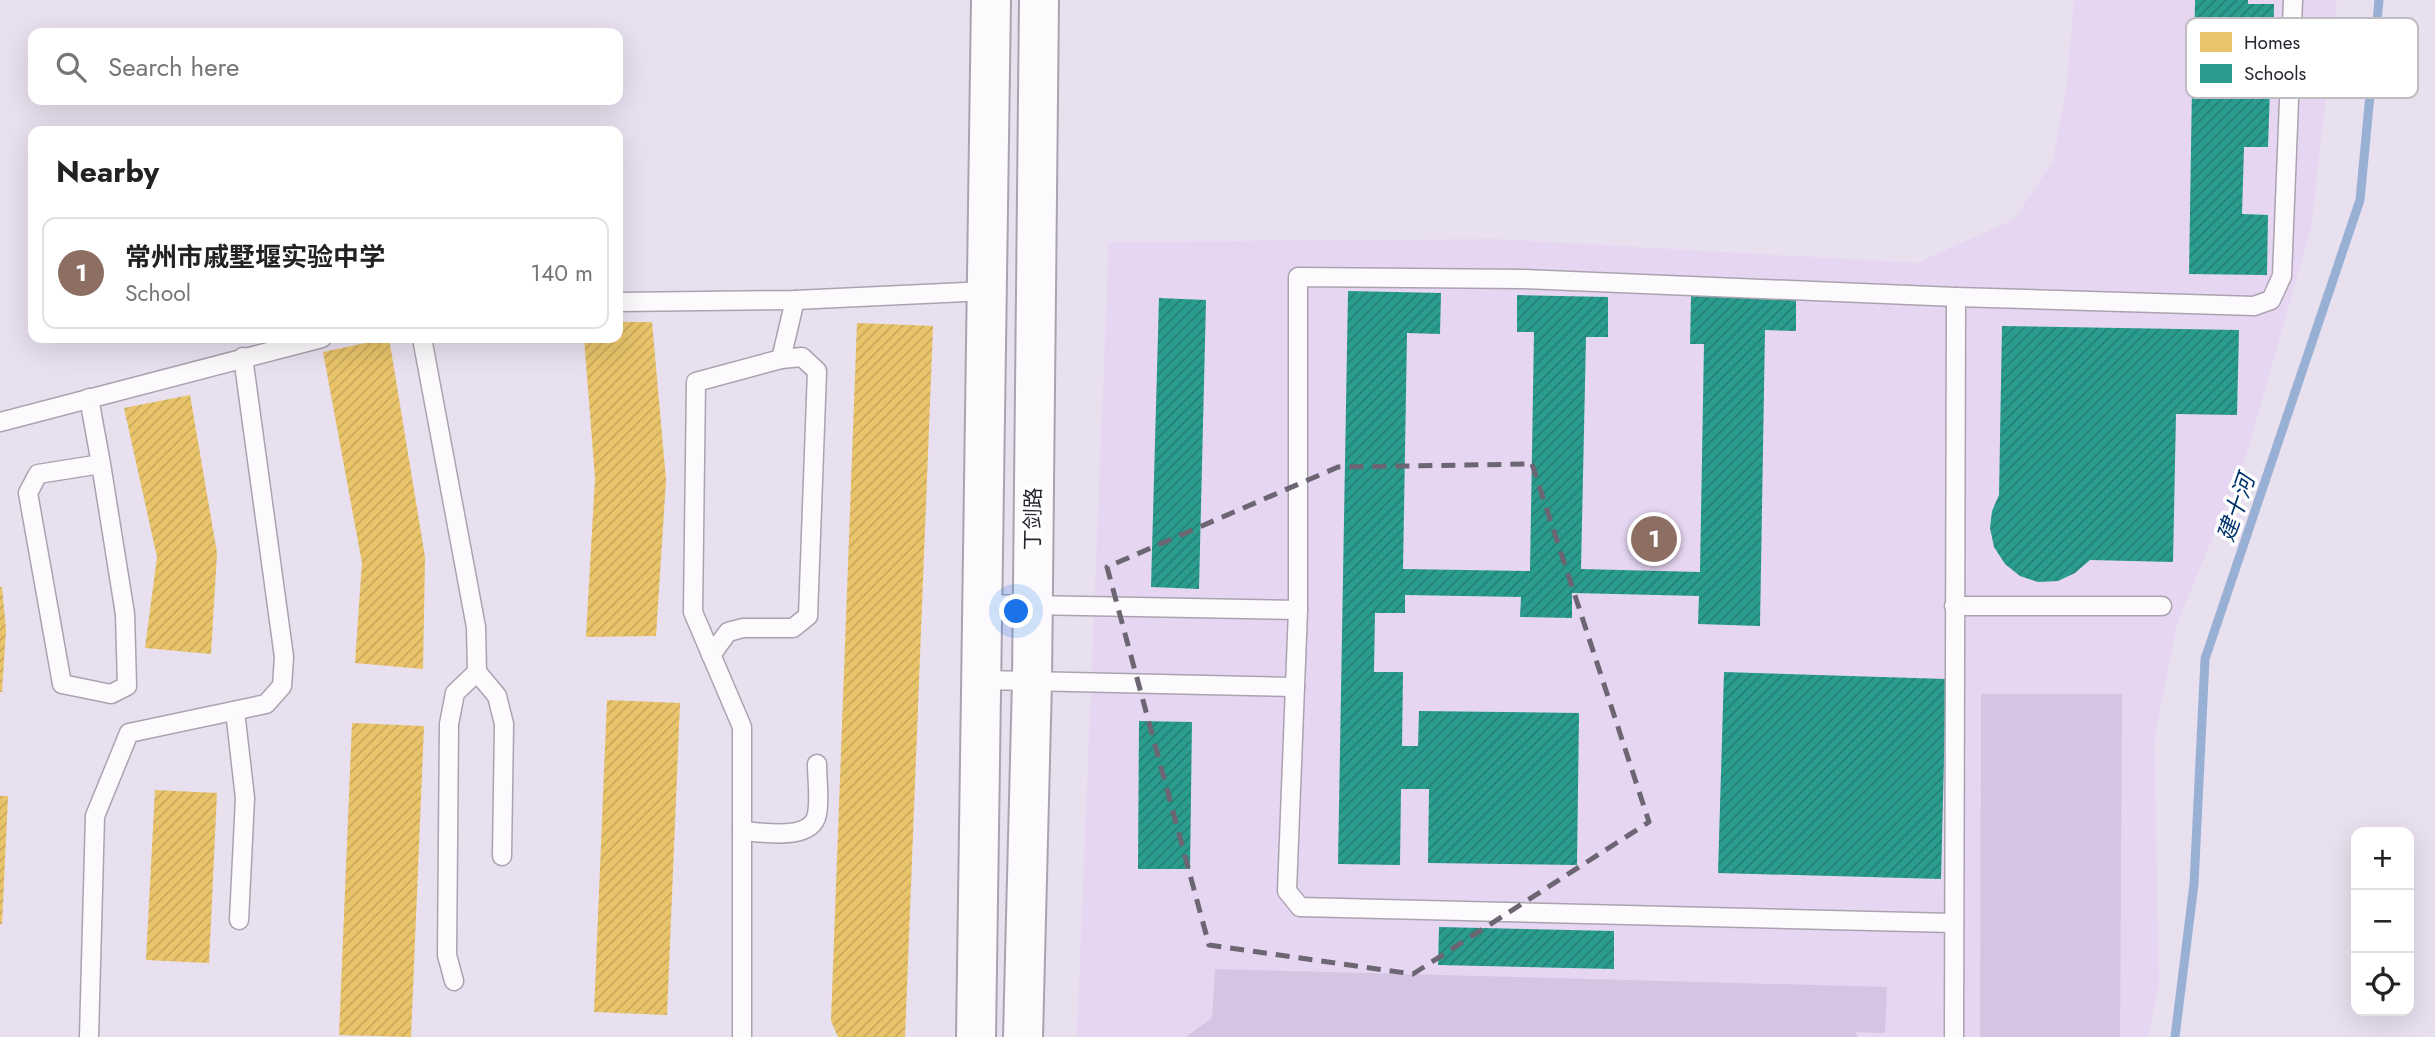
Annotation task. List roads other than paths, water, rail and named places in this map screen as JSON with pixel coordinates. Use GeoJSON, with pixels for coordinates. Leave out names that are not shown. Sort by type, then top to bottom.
{"type":"FeatureCollection","features":[{"type":"Feature","properties":{"kind":"main road"},"geometry":{"type":"LineString","coordinates":[[975,1037],[991,0]]}},
{"type":"Feature","properties":{"kind":"main road","name":"丁剑路"},"geometry":{"type":"LineString","coordinates":[[1023,1037],[1032,681],[1039,0]]}},
{"type":"Feature","properties":{"kind":"lane"},"geometry":{"type":"LineString","coordinates":[[2292,18],[2293,0]]}},
{"type":"Feature","properties":{"kind":"lane"},"geometry":{"type":"LineString","coordinates":[[1953,923],[1300,907],[1287,891],[1298,610],[1298,277],[1523,279],[2254,306],[2271,300],[2282,276],[2289,98]]}},
{"type":"Feature","properties":{"kind":"lane"},"geometry":{"type":"LineString","coordinates":[[623,302],[795,300],[987,291]]}},
{"type":"Feature","properties":{"kind":"lane"},"geometry":{"type":"LineString","coordinates":[[1954,1037],[1956,297]]}},
{"type":"Feature","properties":{"kind":"lane"},"geometry":{"type":"LineString","coordinates":[[781,359],[795,300]]}},
{"type":"Feature","properties":{"kind":"lane"},"geometry":{"type":"LineString","coordinates":[[0,422],[301,343]]}},
{"type":"Feature","properties":{"kind":"lane"},"geometry":{"type":"LineString","coordinates":[[423,343],[476,627],[477,672],[497,696],[504,724],[502,856]]}},
{"type":"Feature","properties":{"kind":"lane"},"geometry":{"type":"LineString","coordinates":[[89,1037],[95,816],[129,733],[266,704],[282,685],[284,657],[243,357]]}},
{"type":"Feature","properties":{"kind":"lane"},"geometry":{"type":"LineString","coordinates":[[711,654],[728,632],[743,628],[793,628],[808,616],[817,371],[802,357],[781,359],[696,382],[694,611],[711,654],[742,727],[742,1037]]}},
{"type":"Feature","properties":{"kind":"lane"},"geometry":{"type":"LineString","coordinates":[[89,398],[101,464],[125,614],[127,686],[111,694],[62,684],[28,493],[38,474],[101,464]]}},
{"type":"Feature","properties":{"kind":"lane"},"geometry":{"type":"LineString","coordinates":[[982,604],[1298,610]]}},
{"type":"Feature","properties":{"kind":"lane"},"geometry":{"type":"LineString","coordinates":[[1954,606],[2162,606]]}},
{"type":"Feature","properties":{"kind":"lane"},"geometry":{"type":"LineString","coordinates":[[454,981],[447,955],[449,724],[455,692],[477,672]]}},
{"type":"Feature","properties":{"kind":"lane"},"geometry":{"type":"LineString","coordinates":[[981,680],[1295,687]]}},
{"type":"Feature","properties":{"kind":"lane"},"geometry":{"type":"LineString","coordinates":[[235,711],[245,798],[239,920]]}},
{"type":"Feature","properties":{"kind":"lane"},"geometry":{"type":"LineString","coordinates":[[742,831],[793,833],[808,828],[817,816],[817,764]]}},
{"type":"Feature","properties":{"kind":"waterway","name":"建十河"},"geometry":{"type":"LineString","coordinates":[[2377,18],[2379,0]]}},
{"type":"Feature","properties":{"kind":"waterway","name":"建十河"},"geometry":{"type":"LineString","coordinates":[[2175,1037],[2194,884],[2205,659],[2360,200],[2370,98]]}},
{"type":"Feature","properties":{"kind":"place","name":"常州市戚墅堰实验中学"},"geometry":{"type":"Point","coordinates":[1654,539]}}]}
